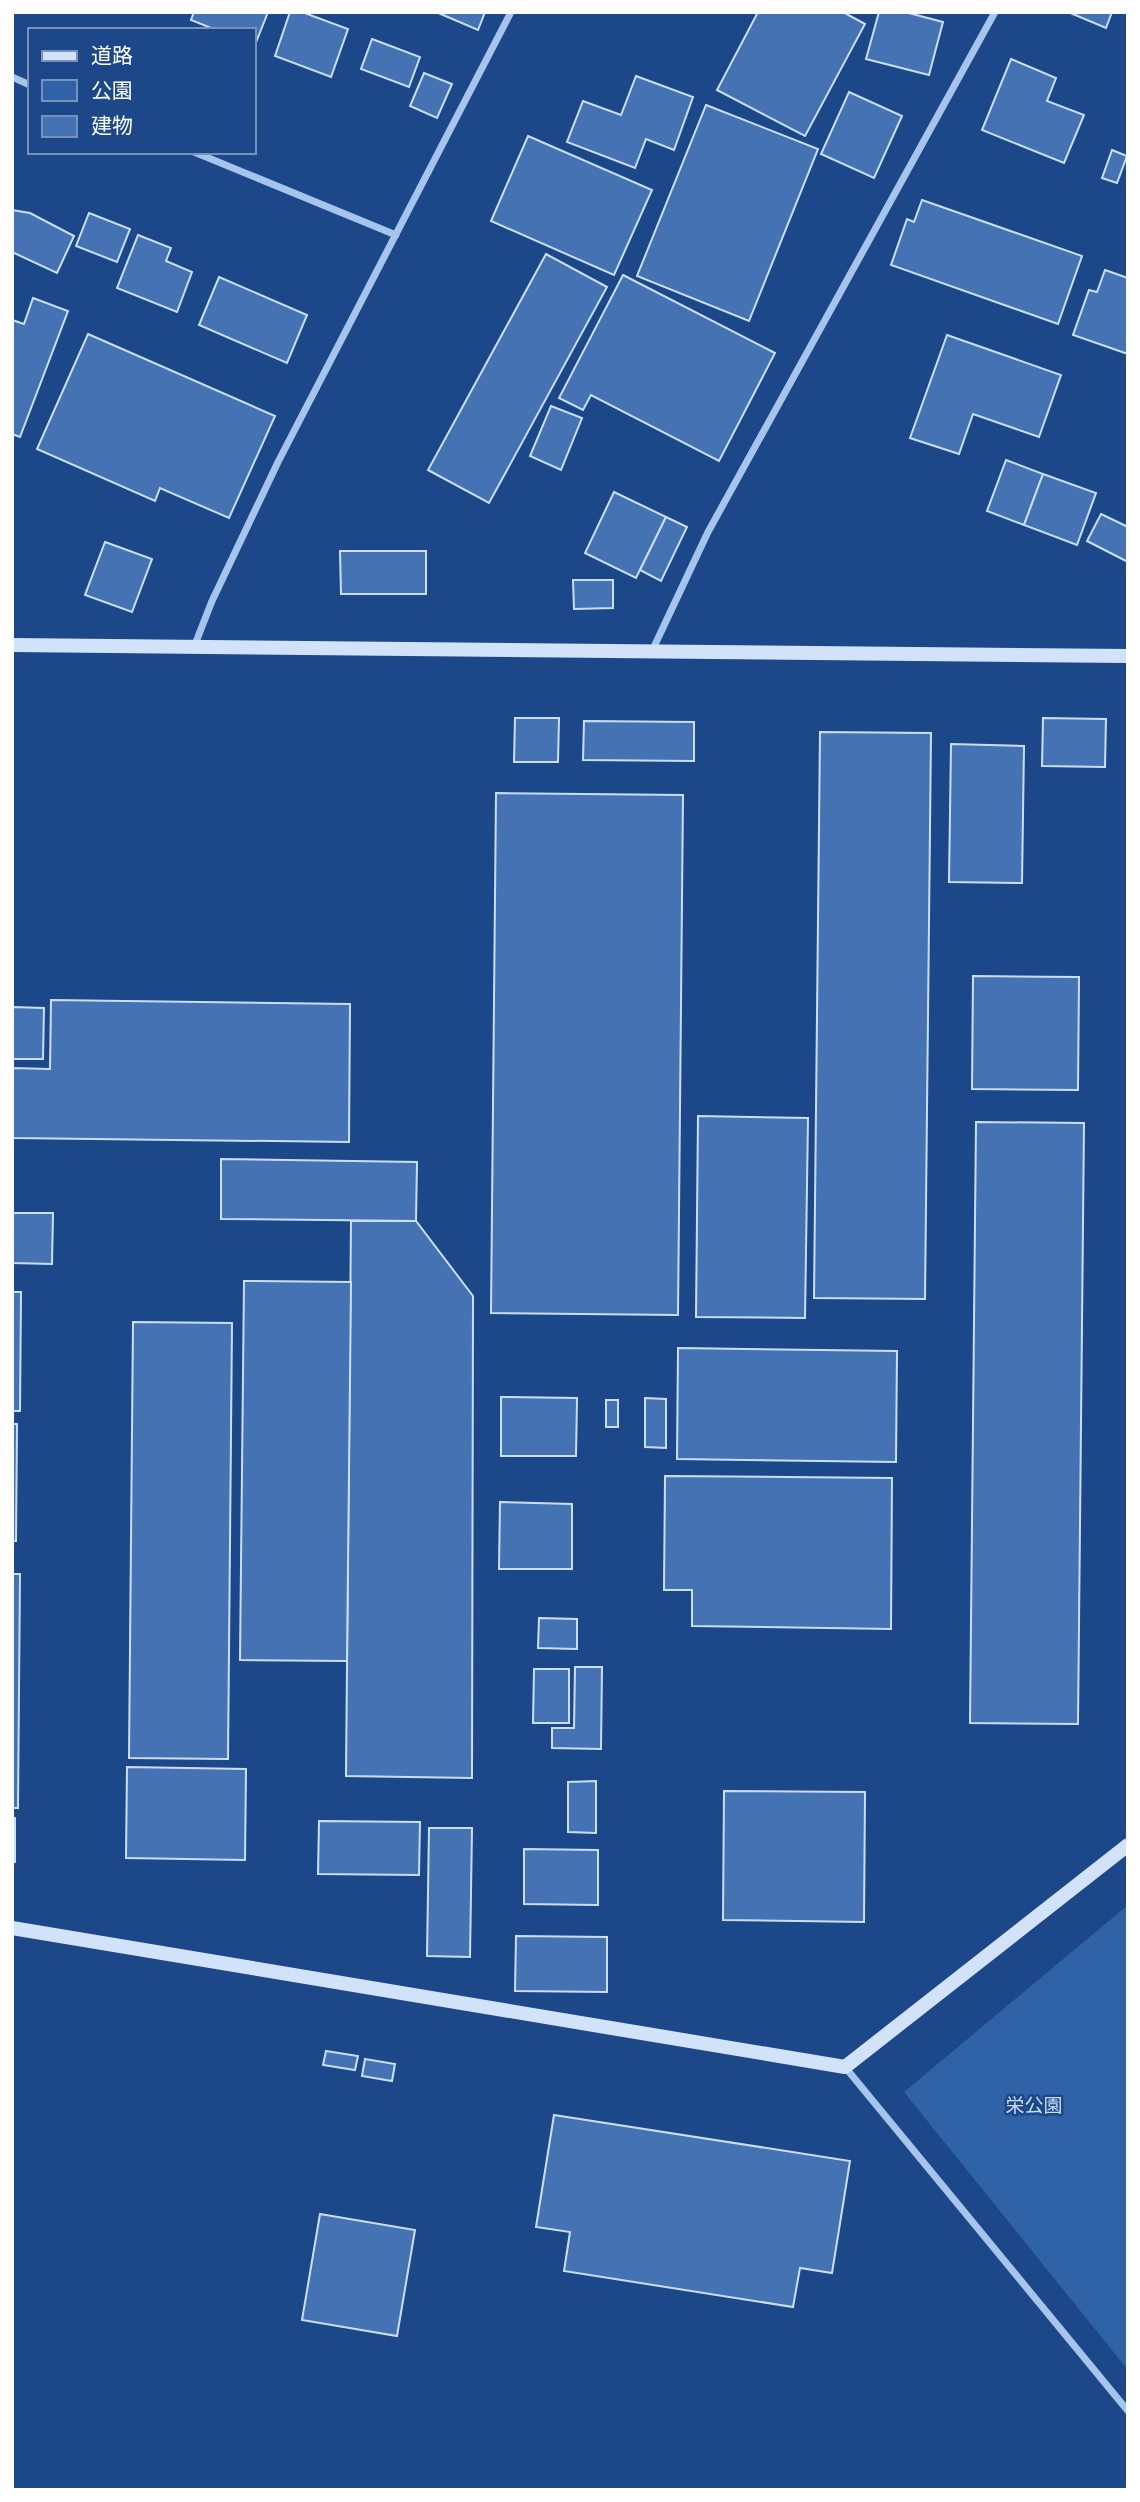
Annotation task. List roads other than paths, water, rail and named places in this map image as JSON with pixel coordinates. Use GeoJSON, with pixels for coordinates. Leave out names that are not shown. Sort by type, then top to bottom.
{"type":"FeatureCollection","features":[{"type":"Feature","properties":{"kind":"street"},"geometry":{"type":"LineString","coordinates":[[194,647],[212,601],[278,462],[511,12]]}},
{"type":"Feature","properties":{"kind":"street"},"geometry":{"type":"LineString","coordinates":[[652,652],[720,509],[995,12]]}},
{"type":"Feature","properties":{"kind":"street"},"geometry":{"type":"LineString","coordinates":[[199,154],[396,235]]}},
{"type":"Feature","properties":{"kind":"street"},"geometry":{"type":"LineString","coordinates":[[12,645],[1128,656]]}},
{"type":"Feature","properties":{"kind":"street"},"geometry":{"type":"LineString","coordinates":[[845,2067],[1128,1845]]}},
{"type":"Feature","properties":{"kind":"street"},"geometry":{"type":"LineString","coordinates":[[12,1928],[845,2067],[1128,2411]]}},
{"type":"Feature","properties":{"kind":"park label","name":"栄公園"},"geometry":{"type":"Point","coordinates":[1034,2105]}}]}
